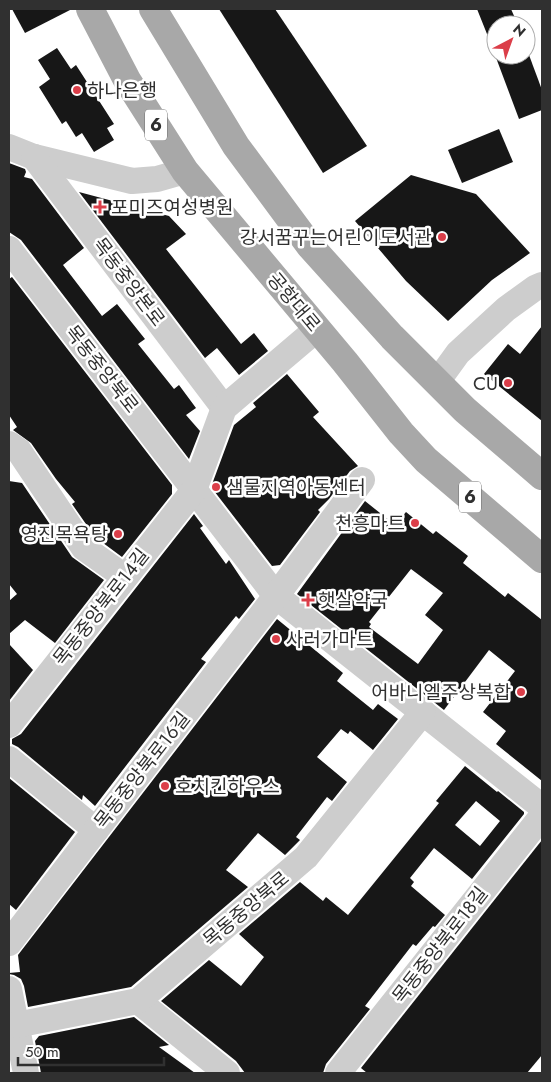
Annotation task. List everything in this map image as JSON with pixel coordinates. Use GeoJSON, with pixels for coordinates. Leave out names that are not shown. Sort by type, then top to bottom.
{"type":"FeatureCollection","features":[{"type":"Feature","properties":{"kind":"main road","name":"공항대로"},"geometry":{"type":"LineString","coordinates":[[90,9],[127,80],[184,171],[318,329],[401,433],[426,460],[542,559]]}},
{"type":"Feature","properties":{"kind":"main road"},"geometry":{"type":"LineString","coordinates":[[153,9],[236,146],[310,246],[392,337],[465,410],[542,476]]}},
{"type":"Feature","properties":{"kind":"street"},"geometry":{"type":"LineString","coordinates":[[9,147],[34,156],[132,182],[157,179],[184,171]]}},
{"type":"Feature","properties":{"kind":"street","name":"목동중앙본로"},"geometry":{"type":"LineString","coordinates":[[34,156],[224,408]]}},
{"type":"Feature","properties":{"kind":"street","name":"목동중앙북로"},"geometry":{"type":"LineString","coordinates":[[10,254],[276,596],[542,807]]}},
{"type":"Feature","properties":{"kind":"street"},"geometry":{"type":"LineString","coordinates":[[437,382],[458,353],[506,309],[542,285]]}},
{"type":"Feature","properties":{"kind":"street"},"geometry":{"type":"LineString","coordinates":[[194,490],[224,408],[318,329]]}},
{"type":"Feature","properties":{"kind":"street"},"geometry":{"type":"LineString","coordinates":[[9,444],[19,451],[84,548],[125,577]]}},
{"type":"Feature","properties":{"kind":"street"},"geometry":{"type":"LineString","coordinates":[[276,596],[362,480]]}},
{"type":"Feature","properties":{"kind":"street","name":"목동중앙북로14길"},"geometry":{"type":"LineString","coordinates":[[9,725],[194,490]]}},
{"type":"Feature","properties":{"kind":"street","name":"목동중앙북로16길"},"geometry":{"type":"LineString","coordinates":[[9,943],[276,596]]}},
{"type":"Feature","properties":{"kind":"street","name":"목동중앙북로"},"geometry":{"type":"LineString","coordinates":[[16,1025],[138,1001],[306,858],[423,712]]}},
{"type":"Feature","properties":{"kind":"street"},"geometry":{"type":"LineString","coordinates":[[9,759],[96,830]]}},
{"type":"Feature","properties":{"kind":"street","name":"목동중앙북로18길"},"geometry":{"type":"LineString","coordinates":[[338,1073],[542,816]]}},
{"type":"Feature","properties":{"kind":"street"},"geometry":{"type":"LineString","coordinates":[[9,989],[26,1073]]}},
{"type":"Feature","properties":{"kind":"street"},"geometry":{"type":"LineString","coordinates":[[138,1001],[227,1073]]}},
{"type":"Feature","properties":{"kind":"building"},"geometry":{"type":"Polygon","coordinates":[[[12,9],[72,9],[25,33],[12,9]]]}},
{"type":"Feature","properties":{"kind":"building"},"geometry":{"type":"Polygon","coordinates":[[[219,9],[275,9],[367,146],[323,173],[219,9]]]}},
{"type":"Feature","properties":{"kind":"building"},"geometry":{"type":"Polygon","coordinates":[[[477,9],[511,9],[514,15],[486,15],[486,32],[477,9]]]}},
{"type":"Feature","properties":{"kind":"building"},"geometry":{"type":"Polygon","coordinates":[[[57,48],[71,69],[76,65],[114,124],[107,128],[114,140],[94,152],[82,133],[76,137],[66,121],[62,124],[39,87],[50,79],[38,60],[57,48]]]}},
{"type":"Feature","properties":{"kind":"building"},"geometry":{"type":"Polygon","coordinates":[[[499,65],[533,65],[542,90],[542,110],[519,119],[499,65]]]}},
{"type":"Feature","properties":{"kind":"building"},"geometry":{"type":"Polygon","coordinates":[[[499,129],[513,162],[462,183],[448,150],[499,129]]]}},
{"type":"Feature","properties":{"kind":"building"},"geometry":{"type":"Polygon","coordinates":[[[9,163],[25,169],[24,177],[32,179],[84,248],[63,265],[102,316],[117,304],[145,339],[138,344],[174,389],[179,385],[196,408],[186,415],[200,431],[189,459],[21,240],[9,232],[9,163]]]}},
{"type":"Feature","properties":{"kind":"building","name":"강서꿈꾸는어린이도서관"},"geometry":{"type":"Polygon","coordinates":[[[411,175],[476,194],[530,253],[492,280],[448,321],[406,281],[355,221],[411,175]]]}},
{"type":"Feature","properties":{"kind":"building"},"geometry":{"type":"Polygon","coordinates":[[[79,192],[169,216],[186,234],[166,249],[241,344],[254,333],[268,351],[239,375],[217,348],[205,358],[79,192]]]}},
{"type":"Feature","properties":{"kind":"building"},"geometry":{"type":"Polygon","coordinates":[[[12,277],[172,485],[172,494],[122,557],[95,537],[72,504],[75,502],[31,443],[13,430],[17,427],[9,415],[9,279],[12,277]]]}},
{"type":"Feature","properties":{"kind":"building"},"geometry":{"type":"Polygon","coordinates":[[[542,326],[542,421],[484,374],[508,344],[520,354],[542,326]]]}},
{"type":"Feature","properties":{"kind":"building"},"geometry":{"type":"Polygon","coordinates":[[[287,374],[319,412],[313,417],[358,466],[350,471],[329,499],[318,510],[320,512],[280,565],[272,566],[211,487],[234,425],[256,407],[253,403],[287,374]]]}},
{"type":"Feature","properties":{"kind":"building"},"geometry":{"type":"Polygon","coordinates":[[[9,481],[22,483],[72,557],[104,580],[55,643],[25,620],[9,634],[9,601],[17,594],[9,584],[9,481]]]}},
{"type":"Feature","properties":{"kind":"building"},"geometry":{"type":"Polygon","coordinates":[[[365,501],[395,525],[406,512],[433,534],[436,531],[468,556],[463,563],[505,597],[508,593],[542,620],[542,781],[496,744],[506,731],[483,712],[515,671],[489,650],[444,710],[297,594],[365,501]],[[411,569],[369,622],[371,624],[369,627],[418,664],[443,630],[425,615],[443,593],[411,569]]]}},
{"type":"Feature","properties":{"kind":"building"},"geometry":{"type":"Polygon","coordinates":[[[194,514],[203,526],[200,528],[226,564],[229,560],[255,599],[239,619],[236,616],[201,659],[206,662],[95,806],[83,795],[82,800],[12,744],[12,739],[21,734],[194,514]]]}},
{"type":"Feature","properties":{"kind":"building"},"geometry":{"type":"Polygon","coordinates":[[[277,619],[343,673],[337,681],[373,710],[378,704],[398,719],[373,750],[350,731],[348,734],[341,729],[317,757],[347,782],[332,801],[327,797],[296,837],[300,840],[285,855],[258,833],[226,870],[248,887],[131,987],[28,1007],[21,979],[9,974],[20,972],[18,955],[277,619]]]}},
{"type":"Feature","properties":{"kind":"building"},"geometry":{"type":"Polygon","coordinates":[[[9,644],[33,670],[9,701],[9,644]]]}},
{"type":"Feature","properties":{"kind":"building"},"geometry":{"type":"Polygon","coordinates":[[[465,766],[524,812],[524,814],[472,879],[434,848],[410,878],[414,882],[411,886],[445,915],[416,946],[413,944],[365,1006],[370,1009],[326,1064],[323,1073],[245,1073],[236,1061],[161,1001],[209,960],[241,986],[264,957],[239,934],[300,882],[323,901],[326,897],[348,915],[439,803],[436,801],[465,766]],[[476,801],[455,825],[480,846],[500,821],[476,801]]]}},
{"type":"Feature","properties":{"kind":"building"},"geometry":{"type":"Polygon","coordinates":[[[9,778],[75,832],[16,910],[9,904],[9,778]]]}},
{"type":"Feature","properties":{"kind":"building"},"geometry":{"type":"Polygon","coordinates":[[[542,840],[542,1055],[527,1073],[367,1073],[361,1068],[542,840]]]}},
{"type":"Feature","properties":{"kind":"building"},"geometry":{"type":"Polygon","coordinates":[[[134,1017],[169,1045],[159,1047],[195,1073],[41,1073],[35,1041],[39,1036],[134,1017]]]}},
{"type":"Feature","properties":{"kind":"place","name":"하나은행"},"geometry":{"type":"Point","coordinates":[77,90]}},
{"type":"Feature","properties":{"kind":"place","name":"포미즈여성병원"},"geometry":{"type":"Point","coordinates":[100,207]}},
{"type":"Feature","properties":{"kind":"place","name":"강서꿈꾸는어린이도서관"},"geometry":{"type":"Point","coordinates":[442,237]}},
{"type":"Feature","properties":{"kind":"place","name":"CU"},"geometry":{"type":"Point","coordinates":[508,383]}},
{"type":"Feature","properties":{"kind":"place","name":"샘물지역아동센터"},"geometry":{"type":"Point","coordinates":[216,487]}},
{"type":"Feature","properties":{"kind":"place","name":"천흥마트"},"geometry":{"type":"Point","coordinates":[415,523]}},
{"type":"Feature","properties":{"kind":"place","name":"영진목욕탕"},"geometry":{"type":"Point","coordinates":[118,534]}},
{"type":"Feature","properties":{"kind":"place","name":"햇살약국"},"geometry":{"type":"Point","coordinates":[308,600]}},
{"type":"Feature","properties":{"kind":"place","name":"사러가마트"},"geometry":{"type":"Point","coordinates":[276,639]}},
{"type":"Feature","properties":{"kind":"place","name":"어바니엘주상복합"},"geometry":{"type":"Point","coordinates":[521,692]}},
{"type":"Feature","properties":{"kind":"place","name":"호치킨하우스"},"geometry":{"type":"Point","coordinates":[165,786]}}]}
